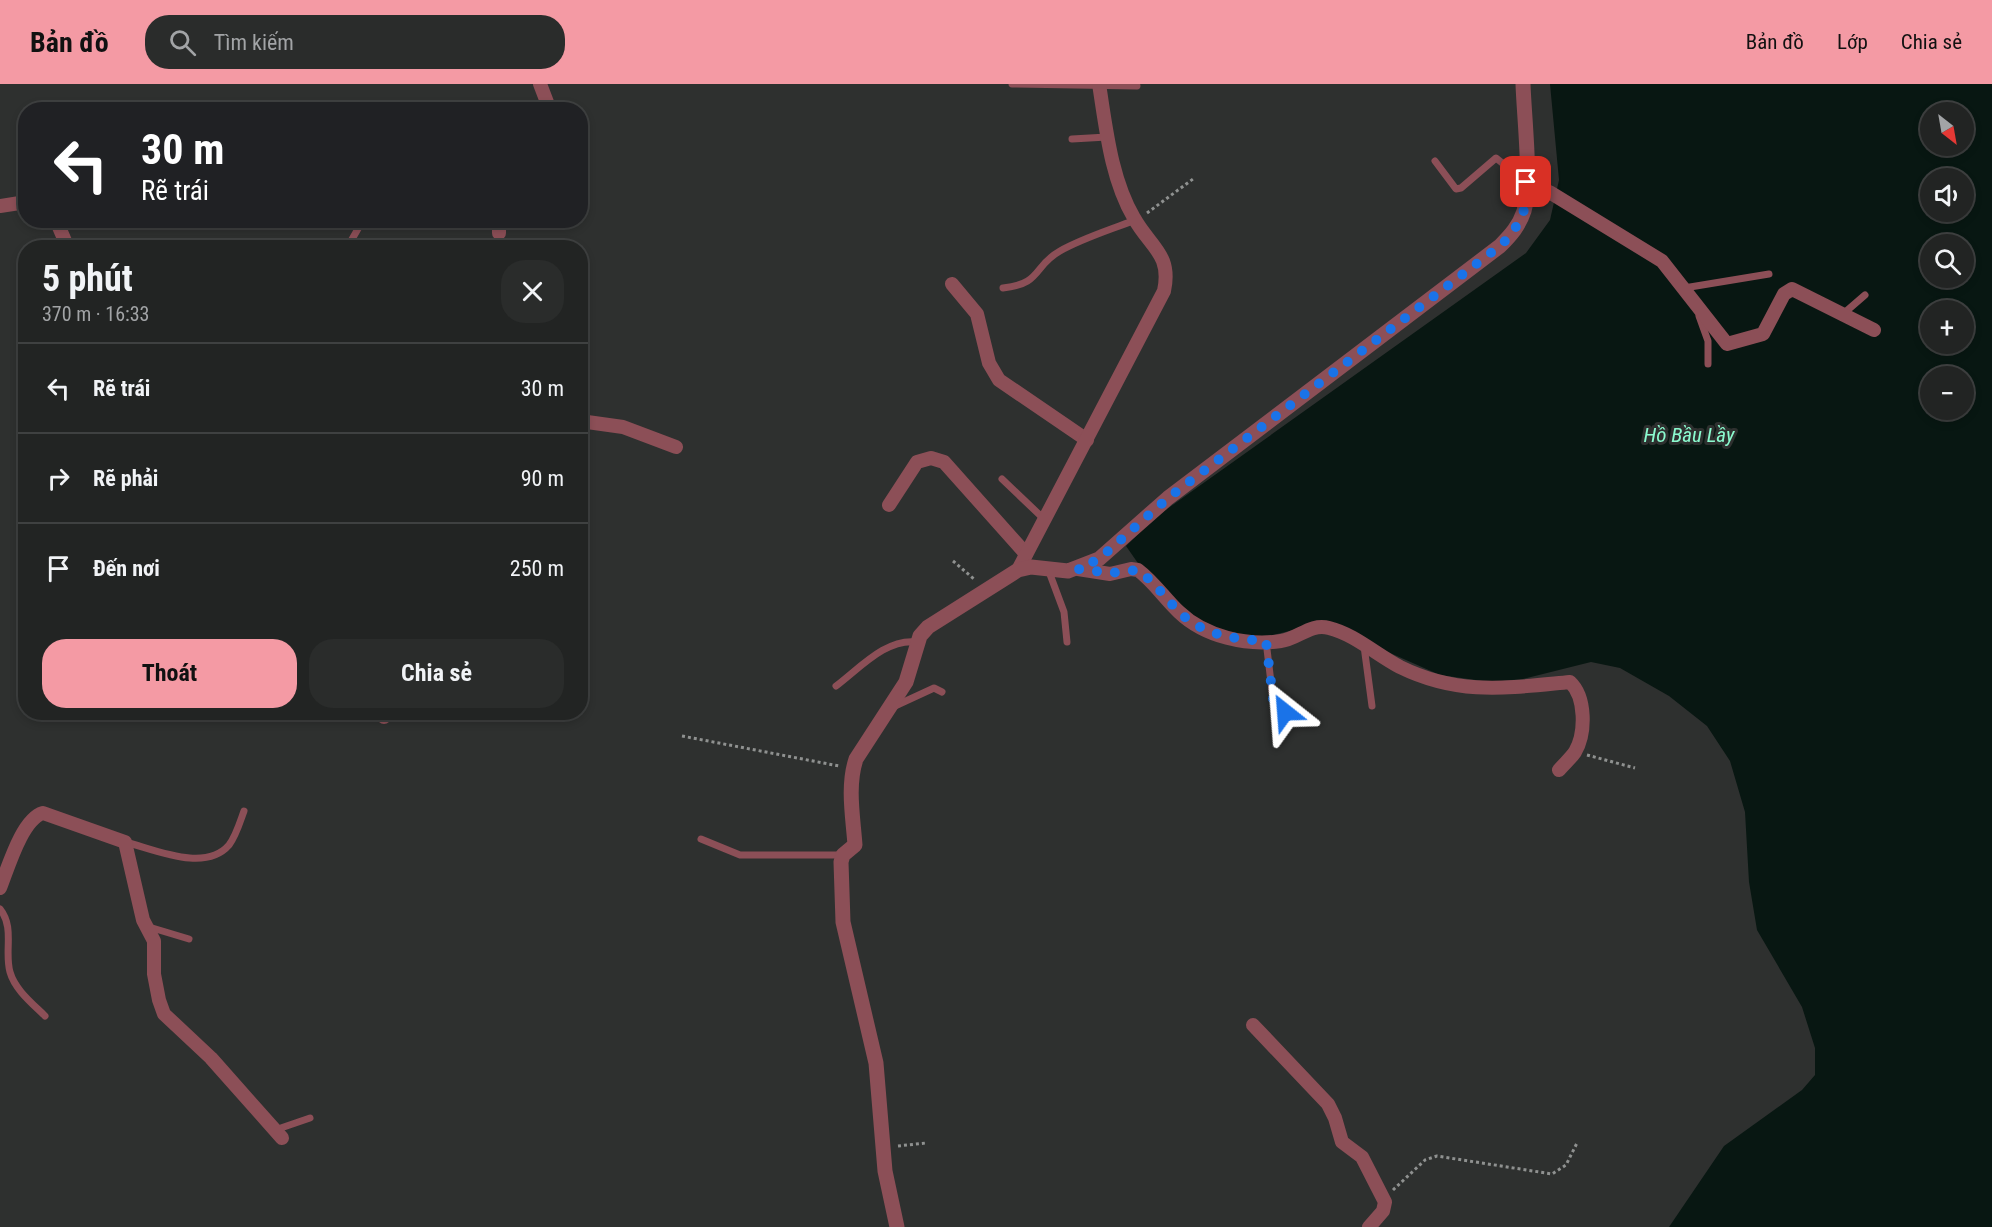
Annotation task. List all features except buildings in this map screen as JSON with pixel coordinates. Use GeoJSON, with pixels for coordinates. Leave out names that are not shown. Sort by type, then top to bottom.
{"type":"FeatureCollection","features":[{"type":"Feature","properties":{"kind":"street"},"geometry":{"type":"LineString","coordinates":[[540,84],[547,102]]}},
{"type":"Feature","properties":{"kind":"street"},"geometry":{"type":"LineString","coordinates":[[897,1227],[885,1172],[876,1064],[843,922],[840,888],[843,855],[855,845],[851,785],[853,768],[856,759],[892,707],[912,668],[917,642],[928,627],[1018,570],[1031,567],[1068,572],[1099,559],[1168,498],[1500,246],[1514,232],[1523,213],[1528,193],[1523,84]]}},
{"type":"Feature","properties":{"kind":"street"},"geometry":{"type":"LineString","coordinates":[[1018,570],[1164,291],[1167,269],[1126,203],[1107,136],[1099,86]]}},
{"type":"Feature","properties":{"kind":"street"},"geometry":{"type":"LineString","coordinates":[[1526,182],[1551,193],[1662,261],[1725,342],[1731,345],[1763,334],[1784,294],[1792,289],[1874,330]]}},
{"type":"Feature","properties":{"kind":"street"},"geometry":{"type":"LineString","coordinates":[[0,206],[18,203]]}},
{"type":"Feature","properties":{"kind":"street"},"geometry":{"type":"LineString","coordinates":[[952,284],[977,314],[989,363],[999,380],[1087,440]]}},
{"type":"Feature","properties":{"kind":"street"},"geometry":{"type":"LineString","coordinates":[[588,422],[623,427],[676,447]]}},
{"type":"Feature","properties":{"kind":"street"},"geometry":{"type":"LineString","coordinates":[[889,505],[917,462],[937,459],[944,462],[1026,554]]}},
{"type":"Feature","properties":{"kind":"street"},"geometry":{"type":"LineString","coordinates":[[1078,569],[1110,573],[1138,570],[1179,612],[1200,628],[1219,636],[1281,641],[1309,629],[1326,627],[1414,673],[1447,683],[1479,688],[1516,689],[1569,682],[1578,693],[1582,723],[1575,752],[1558,770]]}},
{"type":"Feature","properties":{"kind":"street"},"geometry":{"type":"LineString","coordinates":[[0,888],[26,828],[37,815],[43,813],[125,843],[147,926],[154,941],[154,974],[164,1014],[211,1058],[278,1134]]}},
{"type":"Feature","properties":{"kind":"street"},"geometry":{"type":"LineString","coordinates":[[1253,1025],[1328,1104],[1342,1142],[1362,1157],[1385,1197],[1383,1211],[1369,1227]]}},
{"type":"Feature","properties":{"kind":"lane"},"geometry":{"type":"LineString","coordinates":[[1012,84],[1137,86]]}},
{"type":"Feature","properties":{"kind":"lane"},"geometry":{"type":"LineString","coordinates":[[1072,139],[1107,136]]}},
{"type":"Feature","properties":{"kind":"lane"},"geometry":{"type":"LineString","coordinates":[[1435,161],[1456,189],[1461,188],[1496,158],[1526,182]]}},
{"type":"Feature","properties":{"kind":"lane"},"geometry":{"type":"LineString","coordinates":[[1003,288],[1027,284],[1048,260],[1062,250],[1135,220]]}},
{"type":"Feature","properties":{"kind":"lane"},"geometry":{"type":"LineString","coordinates":[[1682,288],[1769,274]]}},
{"type":"Feature","properties":{"kind":"lane"},"geometry":{"type":"LineString","coordinates":[[1843,314],[1865,295]]}},
{"type":"Feature","properties":{"kind":"lane"},"geometry":{"type":"LineString","coordinates":[[1693,302],[1707,335],[1708,364]]}},
{"type":"Feature","properties":{"kind":"lane"},"geometry":{"type":"LineString","coordinates":[[1002,479],[1045,520]]}},
{"type":"Feature","properties":{"kind":"lane"},"geometry":{"type":"LineString","coordinates":[[1048,569],[1062,605],[1067,642]]}},
{"type":"Feature","properties":{"kind":"lane"},"geometry":{"type":"LineString","coordinates":[[836,686],[889,646],[904,640],[917,642]]}},
{"type":"Feature","properties":{"kind":"lane"},"geometry":{"type":"LineString","coordinates":[[1266,641],[1273,699],[1285,712]]}},
{"type":"Feature","properties":{"kind":"lane"},"geometry":{"type":"LineString","coordinates":[[1364,646],[1372,706]]}},
{"type":"Feature","properties":{"kind":"lane"},"geometry":{"type":"LineString","coordinates":[[892,707],[934,688],[942,692]]}},
{"type":"Feature","properties":{"kind":"lane"},"geometry":{"type":"LineString","coordinates":[[125,843],[196,859],[212,856],[231,843],[244,811]]}},
{"type":"Feature","properties":{"kind":"lane"},"geometry":{"type":"LineString","coordinates":[[701,839],[740,855],[843,855]]}},
{"type":"Feature","properties":{"kind":"lane"},"geometry":{"type":"LineString","coordinates":[[0,909],[9,926],[10,974],[19,988],[45,1016]]}},
{"type":"Feature","properties":{"kind":"lane"},"geometry":{"type":"LineString","coordinates":[[147,926],[189,939]]}},
{"type":"Feature","properties":{"kind":"lane"},"geometry":{"type":"LineString","coordinates":[[278,1134],[310,1118]]}},
{"type":"Feature","properties":{"kind":"path"},"geometry":{"type":"LineString","coordinates":[[1135,220],[1160,206],[1193,178]]}},
{"type":"Feature","properties":{"kind":"path"},"geometry":{"type":"LineString","coordinates":[[952,561],[987,590]]}},
{"type":"Feature","properties":{"kind":"path"},"geometry":{"type":"LineString","coordinates":[[682,736],[853,768]]}},
{"type":"Feature","properties":{"kind":"path"},"geometry":{"type":"LineString","coordinates":[[1575,752],[1635,768]]}},
{"type":"Feature","properties":{"kind":"path"},"geometry":{"type":"LineString","coordinates":[[883,1147],[926,1143]]}},
{"type":"Feature","properties":{"kind":"path"},"geometry":{"type":"LineString","coordinates":[[1385,1197],[1430,1157],[1552,1174],[1566,1165],[1577,1143]]}},
{"type":"Feature","properties":{"kind":"water","name":"Hồ Bầu Lầy"},"geometry":{"type":"Polygon","coordinates":[[[1550,84],[1992,84],[1992,1227],[1669,1227],[1724,1146],[1802,1090],[1815,1075],[1815,1048],[1802,1007],[1757,930],[1749,882],[1745,812],[1730,761],[1707,726],[1669,696],[1620,668],[1591,662],[1523,679],[1490,682],[1440,675],[1322,623],[1265,637],[1235,637],[1200,625],[1142,569],[1126,546],[1153,519],[1526,253],[1550,220],[1559,180],[1550,84]]]}},
{"type":"Feature","properties":{"kind":"route"},"geometry":{"type":"LineString","coordinates":[[1285,712],[1273,699],[1266,641],[1239,640],[1219,636],[1200,628],[1179,612],[1138,570],[1102,573],[1078,569],[1099,559],[1168,498],[1500,246],[1514,232],[1523,213],[1528,193],[1526,182]]}}]}
